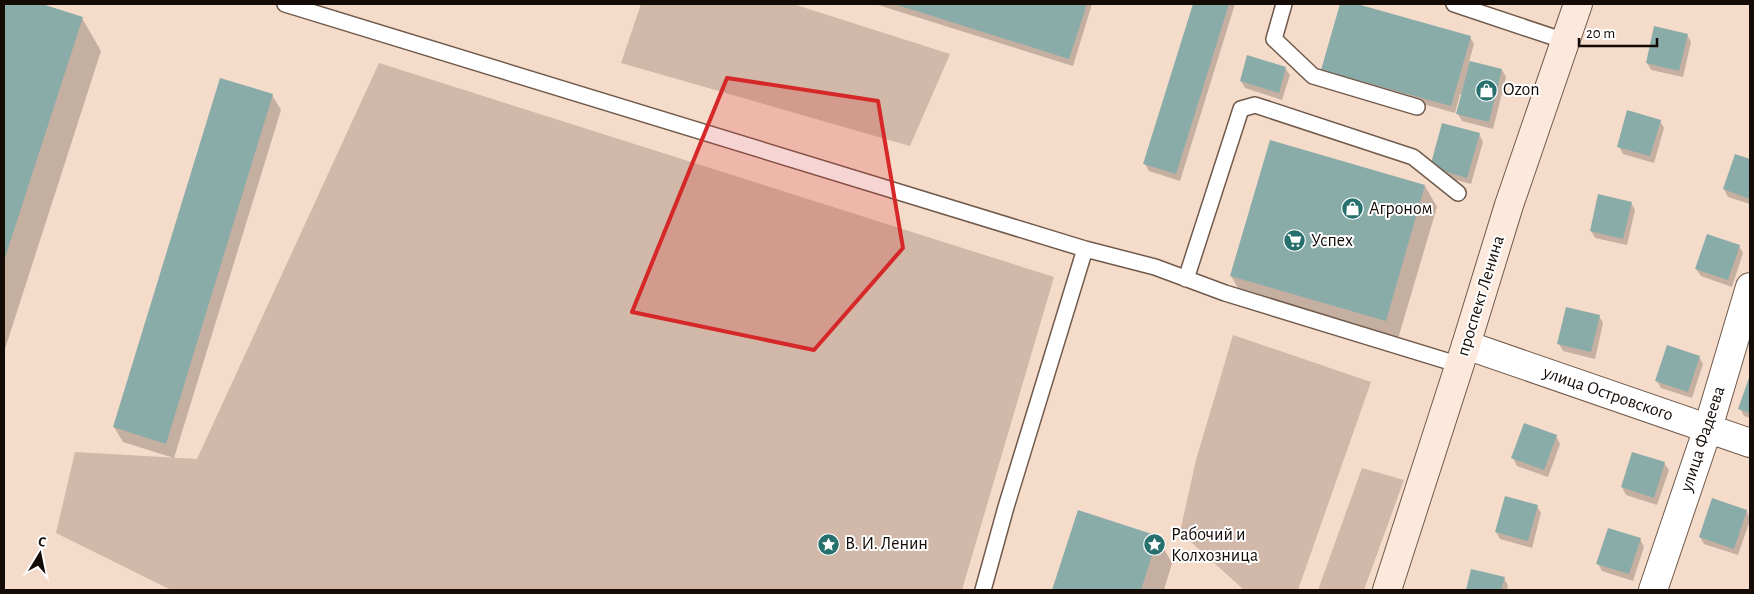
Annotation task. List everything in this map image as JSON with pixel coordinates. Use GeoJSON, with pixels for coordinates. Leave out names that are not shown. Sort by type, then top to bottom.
{"type":"FeatureCollection","features":[{"type":"Feature","properties":{"kind":"street","name":"проспект Ленина"},"geometry":{"type":"LineString","coordinates":[[1387,590],[1463,355],[1508,205],[1578,4]]}},
{"type":"Feature","properties":{"kind":"street","name":"улица Фадеева"},"geometry":{"type":"LineString","coordinates":[[1653,590],[1708,428],[1750,287]]}},
{"type":"Feature","properties":{"kind":"street","name":"улица Островского"},"geometry":{"type":"LineString","coordinates":[[1463,355],[1708,428],[1750,443]]}},
{"type":"Feature","properties":{"kind":"lane"},"geometry":{"type":"LineString","coordinates":[[285,4],[1085,250],[1155,267],[1225,293],[1463,355]]}},
{"type":"Feature","properties":{"kind":"lane"},"geometry":{"type":"LineString","coordinates":[[1284,4],[1274,39],[1312,76],[1417,107]]}},
{"type":"Feature","properties":{"kind":"lane"},"geometry":{"type":"LineString","coordinates":[[1454,4],[1565,41]]}},
{"type":"Feature","properties":{"kind":"lane"},"geometry":{"type":"LineString","coordinates":[[1186,279],[1241,109],[1255,105],[1413,157],[1458,193]]}},
{"type":"Feature","properties":{"kind":"lane"},"geometry":{"type":"LineString","coordinates":[[984,590],[1006,507],[1085,250]]}},
{"type":"Feature","properties":{"kind":"highlighted area"},"geometry":{"type":"Polygon","coordinates":[[[727,78],[878,101],[903,248],[814,350],[632,312],[727,78]]]}},
{"type":"Feature","properties":{"kind":"shaded area"},"geometry":{"type":"Polygon","coordinates":[[[641,4],[793,4],[950,54],[910,146],[621,63],[641,4]]]}},
{"type":"Feature","properties":{"kind":"shaded area"},"geometry":{"type":"Polygon","coordinates":[[[379,63],[1054,277],[962,590],[171,590],[56,533],[75,452],[197,459],[379,63]]]}},
{"type":"Feature","properties":{"kind":"shaded area"},"geometry":{"type":"Polygon","coordinates":[[[1233,335],[1371,382],[1298,590],[1244,590],[1180,532],[1196,460],[1233,335]]]}},
{"type":"Feature","properties":{"kind":"shaded area"},"geometry":{"type":"Polygon","coordinates":[[[1362,468],[1404,480],[1364,590],[1318,590],[1362,468]]]}},
{"type":"Feature","properties":{"kind":"building"},"geometry":{"type":"Polygon","coordinates":[[[4,4],[42,4],[83,17],[4,261],[4,4]]]}},
{"type":"Feature","properties":{"kind":"building"},"geometry":{"type":"Polygon","coordinates":[[[894,4],[1087,4],[1069,59],[894,4]]]}},
{"type":"Feature","properties":{"kind":"building"},"geometry":{"type":"Polygon","coordinates":[[[1193,4],[1229,4],[1176,174],[1143,164],[1193,4]]]}},
{"type":"Feature","properties":{"kind":"building"},"geometry":{"type":"Polygon","coordinates":[[[1340,4],[1357,4],[1471,36],[1451,106],[1321,70],[1340,4]]]}},
{"type":"Feature","properties":{"kind":"building"},"geometry":{"type":"Polygon","coordinates":[[[1654,26],[1688,34],[1679,71],[1646,63],[1654,26]]]}},
{"type":"Feature","properties":{"kind":"building"},"geometry":{"type":"Polygon","coordinates":[[[1247,55],[1286,67],[1279,93],[1240,81],[1247,55]]]}},
{"type":"Feature","properties":{"kind":"building"},"geometry":{"type":"Polygon","coordinates":[[[1470,61],[1502,69],[1489,122],[1456,114],[1470,61]]]}},
{"type":"Feature","properties":{"kind":"building"},"geometry":{"type":"Polygon","coordinates":[[[220,78],[273,94],[166,444],[113,427],[220,78]]]}},
{"type":"Feature","properties":{"kind":"building"},"geometry":{"type":"Polygon","coordinates":[[[1627,110],[1661,120],[1650,156],[1617,147],[1627,110]]]}},
{"type":"Feature","properties":{"kind":"building"},"geometry":{"type":"Polygon","coordinates":[[[1442,123],[1480,133],[1467,178],[1430,167],[1442,123]]]}},
{"type":"Feature","properties":{"kind":"building"},"geometry":{"type":"Polygon","coordinates":[[[1270,140],[1425,185],[1386,321],[1230,276],[1270,140]]]}},
{"type":"Feature","properties":{"kind":"building"},"geometry":{"type":"Polygon","coordinates":[[[1735,154],[1750,159],[1750,199],[1723,189],[1735,154]]]}},
{"type":"Feature","properties":{"kind":"building"},"geometry":{"type":"Polygon","coordinates":[[[1598,194],[1632,202],[1623,239],[1590,231],[1598,194]]]}},
{"type":"Feature","properties":{"kind":"building"},"geometry":{"type":"Polygon","coordinates":[[[1707,234],[1740,245],[1728,280],[1695,269],[1707,234]]]}},
{"type":"Feature","properties":{"kind":"building"},"geometry":{"type":"Polygon","coordinates":[[[1566,307],[1600,315],[1591,352],[1557,344],[1566,307]]]}},
{"type":"Feature","properties":{"kind":"building"},"geometry":{"type":"Polygon","coordinates":[[[1667,345],[1700,356],[1688,392],[1655,381],[1667,345]]]}},
{"type":"Feature","properties":{"kind":"building"},"geometry":{"type":"Polygon","coordinates":[[[1750,375],[1750,413],[1738,409],[1750,375]]]}},
{"type":"Feature","properties":{"kind":"building"},"geometry":{"type":"Polygon","coordinates":[[[1524,423],[1557,435],[1544,470],[1511,458],[1524,423]]]}},
{"type":"Feature","properties":{"kind":"building"},"geometry":{"type":"Polygon","coordinates":[[[1632,452],[1665,462],[1654,498],[1621,487],[1632,452]]]}},
{"type":"Feature","properties":{"kind":"building"},"geometry":{"type":"Polygon","coordinates":[[[1505,496],[1538,505],[1528,541],[1495,532],[1505,496]]]}},
{"type":"Feature","properties":{"kind":"building"},"geometry":{"type":"Polygon","coordinates":[[[1712,498],[1747,510],[1734,549],[1699,537],[1712,498]]]}},
{"type":"Feature","properties":{"kind":"building"},"geometry":{"type":"Polygon","coordinates":[[[1078,510],[1158,536],[1141,590],[1052,590],[1078,510]]]}},
{"type":"Feature","properties":{"kind":"building"},"geometry":{"type":"Polygon","coordinates":[[[1608,528],[1641,538],[1629,574],[1596,564],[1608,528]]]}},
{"type":"Feature","properties":{"kind":"building"},"geometry":{"type":"Polygon","coordinates":[[[1471,569],[1505,577],[1501,590],[1466,590],[1471,569]]]}},
{"type":"Feature","properties":{"kind":"place","name":"Ozon"},"geometry":{"type":"Point","coordinates":[1487,90]}},
{"type":"Feature","properties":{"kind":"place","name":"Агроном"},"geometry":{"type":"Point","coordinates":[1353,209]}},
{"type":"Feature","properties":{"kind":"place","name":"Успех"},"geometry":{"type":"Point","coordinates":[1295,241]}},
{"type":"Feature","properties":{"kind":"place","name":"В. И. Ленин"},"geometry":{"type":"Point","coordinates":[829,544]}},
{"type":"Feature","properties":{"kind":"place","name":"Рабочий и Колхозница"},"geometry":{"type":"Point","coordinates":[1155,545]}}]}
